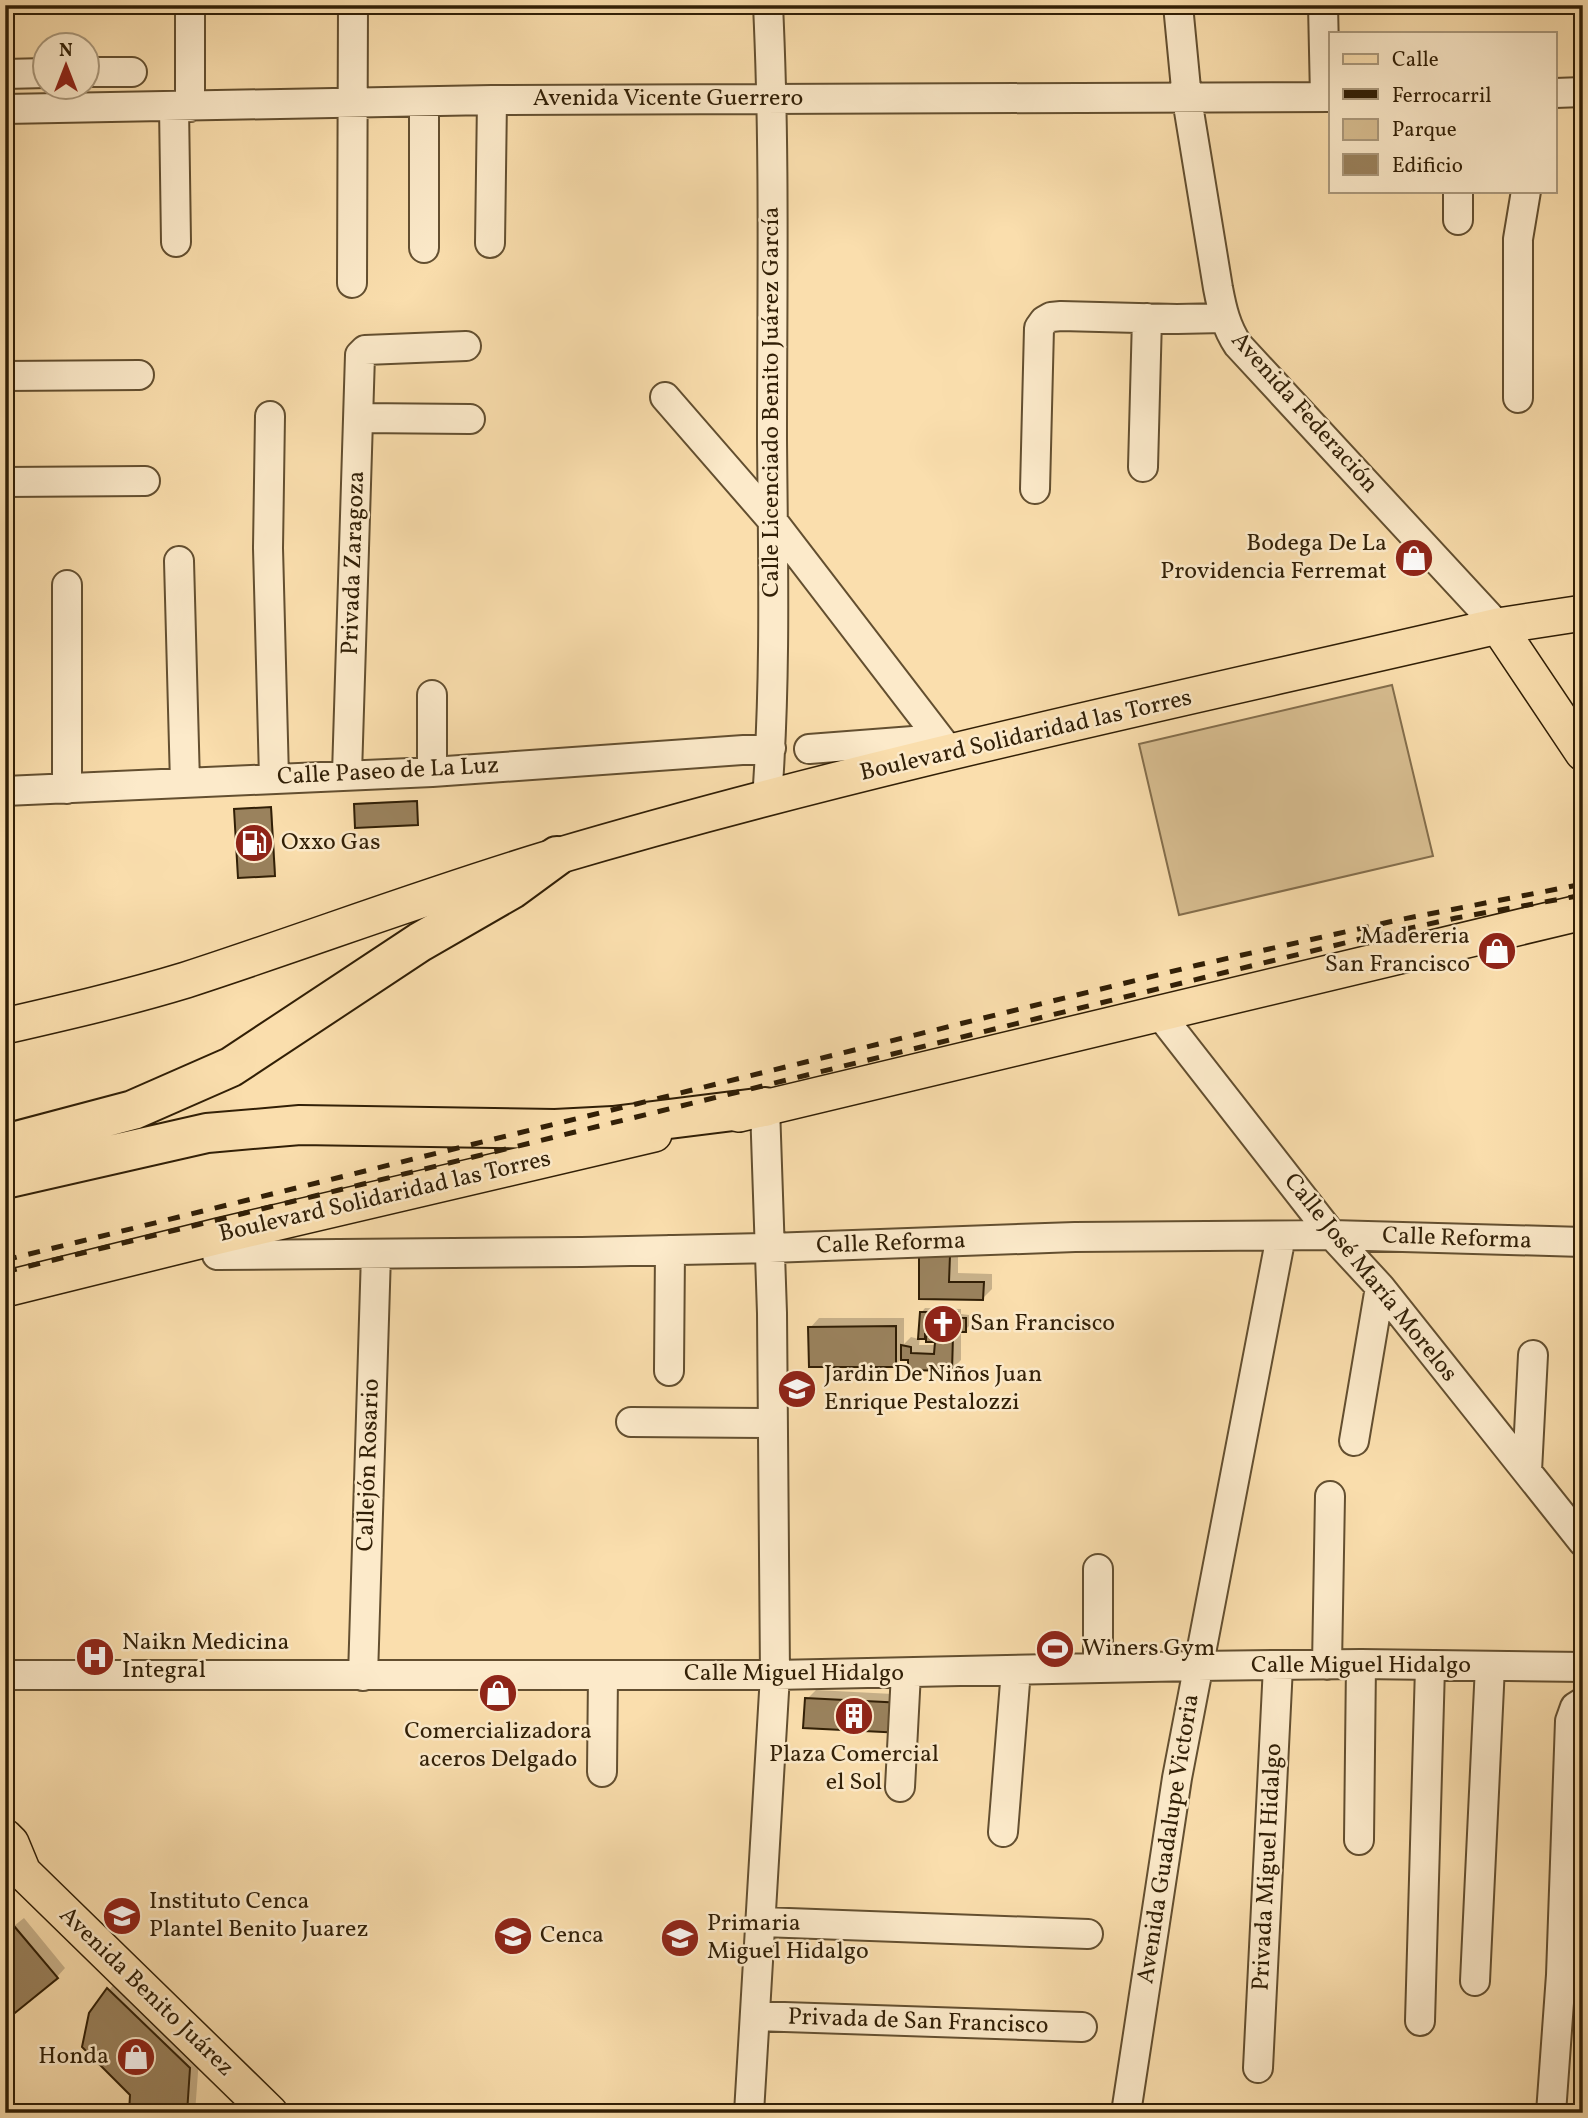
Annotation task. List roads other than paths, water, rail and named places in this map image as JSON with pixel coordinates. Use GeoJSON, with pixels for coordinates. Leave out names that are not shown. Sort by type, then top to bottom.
{"type":"FeatureCollection","features":[{"type":"Feature","properties":{"kind":"highway","name":"Boulevard Solidaridad las Torres"},"geometry":{"type":"LineString","coordinates":[[5,1143],[134,1110],[231,1067],[420,942],[512,889],[557,856]]}},
{"type":"Feature","properties":{"kind":"highway","name":"Boulevard Solidaridad las Torres"},"geometry":{"type":"LineString","coordinates":[[5,1179],[206,1133],[300,1125],[567,1129],[765,1107]]}},
{"type":"Feature","properties":{"kind":"main road","name":"Boulevard Solidaridad las Torres"},"geometry":{"type":"LineString","coordinates":[[5,1026],[96,1005],[185,980],[349,923],[557,856],[767,799],[944,746],[1498,626],[1583,613]]}},
{"type":"Feature","properties":{"kind":"main road","name":"Avenida Federación"},"geometry":{"type":"LineString","coordinates":[[1498,626],[1583,753]]}},
{"type":"Feature","properties":{"kind":"main road","name":"Boulevard Solidaridad las Torres"},"geometry":{"type":"LineString","coordinates":[[5,1289],[1583,912]]}},
{"type":"Feature","properties":{"kind":"main road","name":"Avenida Benito Juárez"},"geometry":{"type":"LineString","coordinates":[[5,1837],[11,1843],[14,1869],[270,2113]]}},
{"type":"Feature","properties":{"kind":"street"},"geometry":{"type":"LineString","coordinates":[[176,242],[190,5]]}},
{"type":"Feature","properties":{"kind":"street"},"geometry":{"type":"LineString","coordinates":[[352,283],[353,5]]}},
{"type":"Feature","properties":{"kind":"street","name":"Calle Licenciado Benito Juárez García"},"geometry":{"type":"LineString","coordinates":[[767,799],[771,748],[772,520],[772,99],[768,5]]}},
{"type":"Feature","properties":{"kind":"street","name":"Avenida Federación"},"geometry":{"type":"LineString","coordinates":[[1178,5],[1187,99],[1224,318],[1238,345],[1498,626]]}},
{"type":"Feature","properties":{"kind":"street"},"geometry":{"type":"LineString","coordinates":[[1323,5],[1328,97]]}},
{"type":"Feature","properties":{"kind":"street"},"geometry":{"type":"LineString","coordinates":[[102,72],[132,72]]}},
{"type":"Feature","properties":{"kind":"street"},"geometry":{"type":"LineString","coordinates":[[5,74],[32,73]]}},
{"type":"Feature","properties":{"kind":"street"},"geometry":{"type":"LineString","coordinates":[[1556,93],[1583,92]]}},
{"type":"Feature","properties":{"kind":"street","name":"Avenida Vicente Guerrero"},"geometry":{"type":"LineString","coordinates":[[5,109],[492,100],[1328,97]]}},
{"type":"Feature","properties":{"kind":"street"},"geometry":{"type":"LineString","coordinates":[[490,243],[492,100]]}},
{"type":"Feature","properties":{"kind":"street"},"geometry":{"type":"LineString","coordinates":[[424,102],[424,248]]}},
{"type":"Feature","properties":{"kind":"street"},"geometry":{"type":"LineString","coordinates":[[1458,192],[1458,220]]}},
{"type":"Feature","properties":{"kind":"street"},"geometry":{"type":"LineString","coordinates":[[1518,398],[1518,239],[1525,192]]}},
{"type":"Feature","properties":{"kind":"street"},"geometry":{"type":"LineString","coordinates":[[1035,489],[1039,328],[1044,321],[1061,316],[1224,318]]}},
{"type":"Feature","properties":{"kind":"street"},"geometry":{"type":"LineString","coordinates":[[1143,467],[1147,318]]}},
{"type":"Feature","properties":{"kind":"street","name":"Privada Zaragoza"},"geometry":{"type":"LineString","coordinates":[[347,774],[359,359],[362,352],[369,349],[466,346]]}},
{"type":"Feature","properties":{"kind":"street"},"geometry":{"type":"LineString","coordinates":[[5,376],[139,375]]}},
{"type":"Feature","properties":{"kind":"street"},"geometry":{"type":"LineString","coordinates":[[666,397],[772,520],[944,746]]}},
{"type":"Feature","properties":{"kind":"street"},"geometry":{"type":"LineString","coordinates":[[270,416],[268,548],[274,778]]}},
{"type":"Feature","properties":{"kind":"street"},"geometry":{"type":"LineString","coordinates":[[359,418],[470,419]]}},
{"type":"Feature","properties":{"kind":"street"},"geometry":{"type":"LineString","coordinates":[[5,482],[145,481]]}},
{"type":"Feature","properties":{"kind":"street"},"geometry":{"type":"LineString","coordinates":[[178,561],[185,783]]}},
{"type":"Feature","properties":{"kind":"street"},"geometry":{"type":"LineString","coordinates":[[67,585],[67,789]]}},
{"type":"Feature","properties":{"kind":"street"},"geometry":{"type":"LineString","coordinates":[[432,695],[432,772]]}},
{"type":"Feature","properties":{"kind":"street"},"geometry":{"type":"LineString","coordinates":[[809,749],[944,746]]}},
{"type":"Feature","properties":{"kind":"street","name":"Calle Paseo de La Luz"},"geometry":{"type":"LineString","coordinates":[[5,792],[432,772],[771,748]]}},
{"type":"Feature","properties":{"kind":"street","name":"Calle José María Morelos"},"geometry":{"type":"LineString","coordinates":[[1158,1012],[1332,1235],[1380,1287],[1583,1542]]}},
{"type":"Feature","properties":{"kind":"street"},"geometry":{"type":"LineString","coordinates":[[749,2113],[775,1675],[770,1248],[765,1107]]}},
{"type":"Feature","properties":{"kind":"street","name":"Calle Reforma"},"geometry":{"type":"LineString","coordinates":[[219,1236],[217,1255],[376,1254],[582,1262],[670,1250],[1075,1237],[1332,1235],[1583,1242]]}},
{"type":"Feature","properties":{"kind":"street","name":"Avenida Guadalupe Victoria"},"geometry":{"type":"LineString","coordinates":[[1126,2113],[1177,1778],[1281,1236]]}},
{"type":"Feature","properties":{"kind":"street"},"geometry":{"type":"LineString","coordinates":[[669,1371],[670,1250]]}},
{"type":"Feature","properties":{"kind":"street","name":"Callejón Rosario"},"geometry":{"type":"LineString","coordinates":[[363,1676],[376,1254]]}},
{"type":"Feature","properties":{"kind":"street"},"geometry":{"type":"LineString","coordinates":[[1354,1441],[1380,1287]]}},
{"type":"Feature","properties":{"kind":"street"},"geometry":{"type":"LineString","coordinates":[[1527,1471],[1533,1356]]}},
{"type":"Feature","properties":{"kind":"street"},"geometry":{"type":"LineString","coordinates":[[631,1422],[772,1423]]}},
{"type":"Feature","properties":{"kind":"street"},"geometry":{"type":"LineString","coordinates":[[1327,1665],[1330,1496]]}},
{"type":"Feature","properties":{"kind":"street"},"geometry":{"type":"LineString","coordinates":[[1098,1569],[1098,1668]]}},
{"type":"Feature","properties":{"kind":"street"},"geometry":{"type":"LineString","coordinates":[[1359,1840],[1361,1664]]}},
{"type":"Feature","properties":{"kind":"street","name":"Calle Miguel Hidalgo"},"geometry":{"type":"LineString","coordinates":[[5,1675],[775,1675],[1361,1664],[1583,1667]]}},
{"type":"Feature","properties":{"kind":"street","name":"Privada Miguel Hidalgo"},"geometry":{"type":"LineString","coordinates":[[1258,2068],[1278,1666]]}},
{"type":"Feature","properties":{"kind":"street"},"geometry":{"type":"LineString","coordinates":[[1475,1981],[1490,1666]]}},
{"type":"Feature","properties":{"kind":"street"},"geometry":{"type":"LineString","coordinates":[[1420,2021],[1430,1667]]}},
{"type":"Feature","properties":{"kind":"street"},"geometry":{"type":"LineString","coordinates":[[1003,1832],[1016,1670]]}},
{"type":"Feature","properties":{"kind":"street"},"geometry":{"type":"LineString","coordinates":[[900,1787],[906,1673]]}},
{"type":"Feature","properties":{"kind":"street"},"geometry":{"type":"LineString","coordinates":[[602,1772],[603,1675]]}},
{"type":"Feature","properties":{"kind":"street"},"geometry":{"type":"LineString","coordinates":[[1551,2113],[1572,1977],[1570,1721],[1575,1707],[1583,1702]]}},
{"type":"Feature","properties":{"kind":"street"},"geometry":{"type":"LineString","coordinates":[[761,1922],[1088,1934]]}},
{"type":"Feature","properties":{"kind":"street","name":"Privada de San Francisco"},"geometry":{"type":"LineString","coordinates":[[755,2016],[1082,2027]]}},
{"type":"Feature","properties":{"kind":"railway"},"geometry":{"type":"LineString","coordinates":[[5,1260],[1198,965],[1398,920],[1583,884]]}},
{"type":"Feature","properties":{"kind":"railway"},"geometry":{"type":"LineString","coordinates":[[5,1272],[1361,939],[1456,918],[1583,895]]}},
{"type":"Feature","properties":{"kind":"place","name":"Bodega De La Providencia Ferremat"},"geometry":{"type":"Point","coordinates":[1414,558]}},
{"type":"Feature","properties":{"kind":"place","name":"Oxxo Gas"},"geometry":{"type":"Point","coordinates":[254,843]}},
{"type":"Feature","properties":{"kind":"place","name":"Madereria San Francisco"},"geometry":{"type":"Point","coordinates":[1497,951]}},
{"type":"Feature","properties":{"kind":"place","name":"San Francisco"},"geometry":{"type":"Point","coordinates":[943,1324]}},
{"type":"Feature","properties":{"kind":"place","name":"Jardin De Niños Juan Enrique Pestalozzi"},"geometry":{"type":"Point","coordinates":[797,1389]}},
{"type":"Feature","properties":{"kind":"place","name":"Winers Gym"},"geometry":{"type":"Point","coordinates":[1055,1649]}},
{"type":"Feature","properties":{"kind":"place","name":"Naikn Medicina Integral"},"geometry":{"type":"Point","coordinates":[95,1657]}},
{"type":"Feature","properties":{"kind":"place","name":"Comercializadora aceros Delgado"},"geometry":{"type":"Point","coordinates":[498,1693]}},
{"type":"Feature","properties":{"kind":"place","name":"Plaza Comercial el Sol"},"geometry":{"type":"Point","coordinates":[854,1716]}},
{"type":"Feature","properties":{"kind":"place","name":"Instituto Cenca Plantel Benito Juarez"},"geometry":{"type":"Point","coordinates":[122,1916]}},
{"type":"Feature","properties":{"kind":"place","name":"Cenca"},"geometry":{"type":"Point","coordinates":[513,1936]}},
{"type":"Feature","properties":{"kind":"place","name":"Primaria Miguel Hidalgo"},"geometry":{"type":"Point","coordinates":[680,1938]}},
{"type":"Feature","properties":{"kind":"place","name":"Honda"},"geometry":{"type":"Point","coordinates":[136,2057]}}]}
